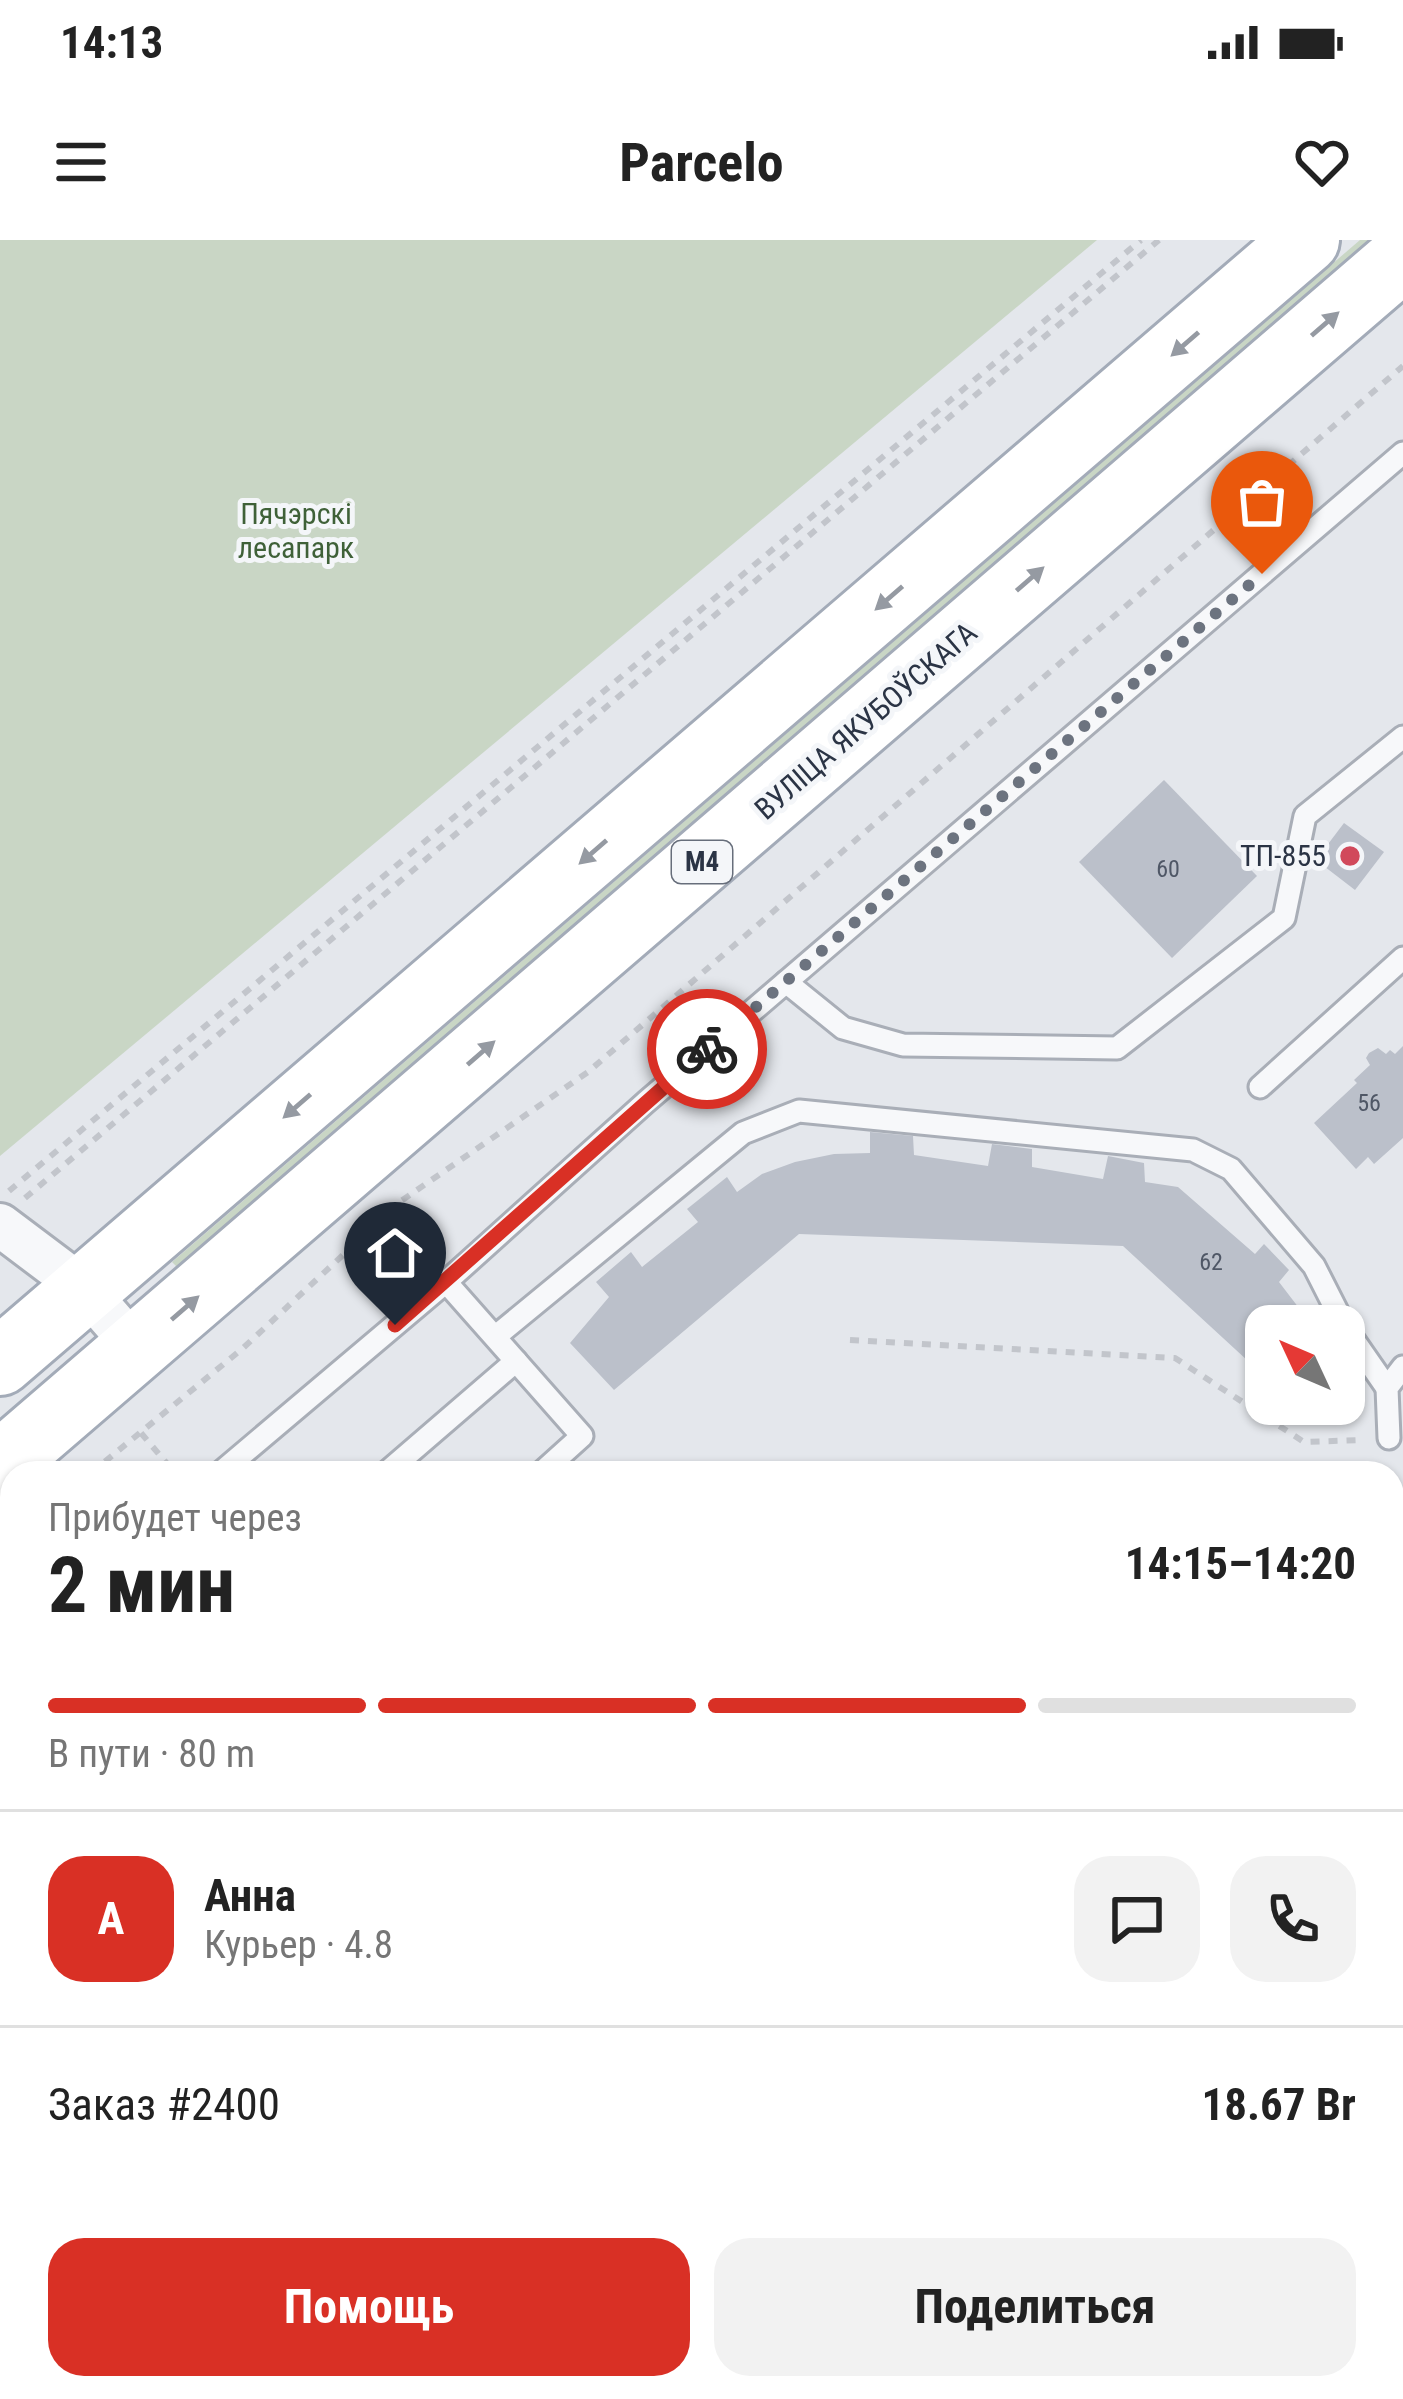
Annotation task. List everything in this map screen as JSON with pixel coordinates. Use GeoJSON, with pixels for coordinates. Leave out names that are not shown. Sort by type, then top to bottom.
{"type":"FeatureCollection","features":[{"type":"Feature","properties":{"kind":"main road","name":"М4"},"geometry":{"type":"LineString","coordinates":[[0,1362],[1306,240]]}},
{"type":"Feature","properties":{"kind":"main road","name":"ВУЛІЦА ЯКУБОЎСКАГА"},"geometry":{"type":"LineString","coordinates":[[5,1461],[1403,257]]}},
{"type":"Feature","properties":{"kind":"street"},"geometry":{"type":"LineString","coordinates":[[8,1216],[85,1288],[136,1349]]}},
{"type":"Feature","properties":{"kind":"lane"},"geometry":{"type":"LineString","coordinates":[[241,1461],[646,1102],[1403,453]]}},
{"type":"Feature","properties":{"kind":"lane"},"geometry":{"type":"LineString","coordinates":[[786,982],[843,1028],[903,1045],[1117,1048],[1284,918],[1305,816],[1403,736]]}},
{"type":"Feature","properties":{"kind":"lane"},"geometry":{"type":"LineString","coordinates":[[1260,1087],[1403,958]]}},
{"type":"Feature","properties":{"kind":"lane"},"geometry":{"type":"LineString","coordinates":[[496,1336],[743,1133],[799,1111],[1192,1150],[1231,1169],[1314,1266],[1346,1329],[1388,1388],[1389,1438]]}},
{"type":"Feature","properties":{"kind":"lane"},"geometry":{"type":"LineString","coordinates":[[446,1282],[582,1436],[554,1461]]}},
{"type":"Feature","properties":{"kind":"lane"},"geometry":{"type":"LineString","coordinates":[[400,1461],[516,1361]]}},
{"type":"Feature","properties":{"kind":"lane"},"geometry":{"type":"LineString","coordinates":[[1388,1388],[1403,1367]]}},
{"type":"Feature","properties":{"kind":"path"},"geometry":{"type":"LineString","coordinates":[[0,1198],[1141,240]]}},
{"type":"Feature","properties":{"kind":"path"},"geometry":{"type":"LineString","coordinates":[[8,1216],[1159,240]]}},
{"type":"Feature","properties":{"kind":"path"},"geometry":{"type":"LineString","coordinates":[[106,1461],[242,1349],[401,1201],[588,1072],[1403,366]]}},
{"type":"Feature","properties":{"kind":"path"},"geometry":{"type":"LineString","coordinates":[[368,1232],[428,1297]]}},
{"type":"Feature","properties":{"kind":"path"},"geometry":{"type":"LineString","coordinates":[[850,1340],[1175,1358],[1304,1442],[1389,1438]]}},
{"type":"Feature","properties":{"kind":"path"},"geometry":{"type":"LineString","coordinates":[[141,1432],[165,1461]]}},
{"type":"Feature","properties":{"kind":"green space","name":"Пячэрскі лесапарк"},"geometry":{"type":"Polygon","coordinates":[[[0,240],[1097,240],[0,1156],[0,240]]]}},
{"type":"Feature","properties":{"kind":"green space"},"geometry":{"type":"Polygon","coordinates":[[[1360,240],[1377,240],[180,1270],[172,1262],[1360,240]]]}},
{"type":"Feature","properties":{"kind":"building"},"geometry":{"type":"Polygon","coordinates":[[[1164,780],[1257,876],[1172,958],[1079,862],[1164,780]]]}},
{"type":"Feature","properties":{"kind":"building","name":"ТП-855"},"geometry":{"type":"Polygon","coordinates":[[[1344,823],[1384,852],[1355,890],[1316,860],[1344,823]]]}},
{"type":"Feature","properties":{"kind":"building"},"geometry":{"type":"Polygon","coordinates":[[[1403,1046],[1403,1138],[1374,1164],[1368,1157],[1356,1169],[1314,1123],[1357,1083],[1354,1080],[1370,1065],[1369,1053],[1378,1048],[1395,1054],[1403,1046]]]}},
{"type":"Feature","properties":{"kind":"building"},"geometry":{"type":"Polygon","coordinates":[[[870,1132],[913,1136],[914,1155],[988,1166],[992,1144],[1032,1149],[1032,1167],[1103,1179],[1108,1156],[1144,1163],[1145,1182],[1178,1187],[1255,1254],[1264,1244],[1289,1270],[1279,1282],[1297,1305],[1245,1305],[1245,1358],[1123,1246],[799,1234],[614,1390],[570,1343],[609,1297],[596,1282],[631,1252],[642,1267],[698,1222],[687,1209],[727,1177],[737,1192],[762,1174],[795,1162],[870,1153],[870,1132]]]}},
{"type":"Feature","properties":{"kind":"way so far"},"geometry":{"type":"LineString","coordinates":[[707,1049],[1262,574]]}},
{"type":"Feature","properties":{"kind":"place","name":"ТП-855"},"geometry":{"type":"Point","coordinates":[1350,856]}},
{"type":"Feature","properties":{"kind":"route"},"geometry":{"type":"LineString","coordinates":[[395,1325],[707,1049]]}}]}
